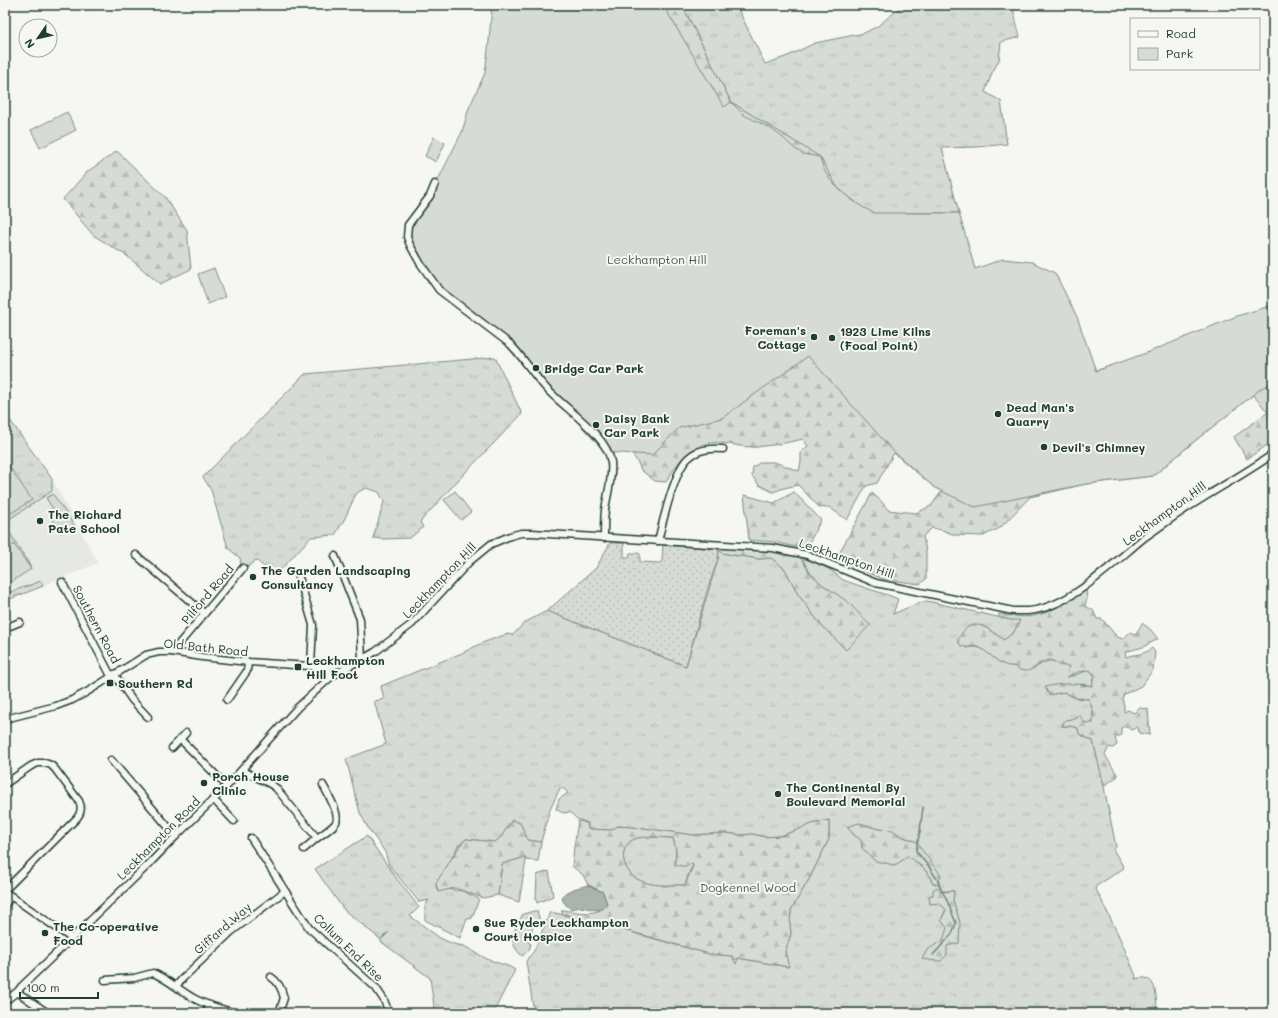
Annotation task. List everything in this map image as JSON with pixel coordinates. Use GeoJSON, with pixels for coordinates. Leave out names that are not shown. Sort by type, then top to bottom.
{"type":"FeatureCollection","features":[{"type":"Feature","properties":{"kind":"street"},"geometry":{"type":"LineString","coordinates":[[435,184],[430,196],[408,225],[407,234],[410,245],[420,263],[439,290],[510,344],[519,353],[552,395],[576,414],[605,447],[611,462],[610,482],[605,512],[604,538]]}},
{"type":"Feature","properties":{"kind":"street"},"geometry":{"type":"LineString","coordinates":[[658,541],[663,519],[678,473],[683,463],[692,455],[701,450],[711,448],[723,449]]}},
{"type":"Feature","properties":{"kind":"street","name":"Leckhampton Hill"},"geometry":{"type":"LineString","coordinates":[[362,659],[387,643],[412,624],[469,562],[485,548],[510,536],[527,533],[773,548],[807,555],[876,583],[1013,611],[1028,611],[1051,605],[1080,590],[1146,536],[1273,454]]}},
{"type":"Feature","properties":{"kind":"street"},"geometry":{"type":"LineString","coordinates":[[136,555],[204,613]]}},
{"type":"Feature","properties":{"kind":"street"},"geometry":{"type":"LineString","coordinates":[[335,556],[360,619],[362,659]]}},
{"type":"Feature","properties":{"kind":"street","name":"Pilford Road"},"geometry":{"type":"LineString","coordinates":[[172,652],[243,568]]}},
{"type":"Feature","properties":{"kind":"street"},"geometry":{"type":"LineString","coordinates":[[298,574],[313,625],[311,666]]}},
{"type":"Feature","properties":{"kind":"street","name":"Southern Road"},"geometry":{"type":"LineString","coordinates":[[62,582],[113,675],[132,700],[148,717]]}},
{"type":"Feature","properties":{"kind":"street"},"geometry":{"type":"LineString","coordinates":[[5,628],[20,622]]}},
{"type":"Feature","properties":{"kind":"street","name":"Old Bath Road"},"geometry":{"type":"LineString","coordinates":[[5,719],[60,704],[87,692],[146,655],[159,652],[172,652],[248,662],[324,667],[355,663]]}},
{"type":"Feature","properties":{"kind":"street","name":"Leckhampton Road"},"geometry":{"type":"LineString","coordinates":[[5,1001],[17,992],[20,987],[227,786],[298,707],[332,676],[362,659]]}},
{"type":"Feature","properties":{"kind":"street"},"geometry":{"type":"LineString","coordinates":[[227,700],[247,671],[248,662]]}},
{"type":"Feature","properties":{"kind":"street"},"geometry":{"type":"LineString","coordinates":[[324,667],[332,676]]}},
{"type":"Feature","properties":{"kind":"street"},"geometry":{"type":"LineString","coordinates":[[172,748],[186,733]]}},
{"type":"Feature","properties":{"kind":"street"},"geometry":{"type":"LineString","coordinates":[[180,739],[227,786]]}},
{"type":"Feature","properties":{"kind":"street"},"geometry":{"type":"LineString","coordinates":[[110,760],[176,836]]}},
{"type":"Feature","properties":{"kind":"street"},"geometry":{"type":"LineString","coordinates":[[5,784],[31,766],[41,762],[55,768],[79,801],[81,807],[77,818],[5,891],[71,938]]}},
{"type":"Feature","properties":{"kind":"street"},"geometry":{"type":"LineString","coordinates":[[242,770],[268,782],[276,788],[317,838]]}},
{"type":"Feature","properties":{"kind":"street"},"geometry":{"type":"LineString","coordinates":[[304,849],[336,823],[337,816],[323,785]]}},
{"type":"Feature","properties":{"kind":"street"},"geometry":{"type":"LineString","coordinates":[[213,799],[234,821]]}},
{"type":"Feature","properties":{"kind":"street","name":"Collum End Rise"},"geometry":{"type":"LineString","coordinates":[[251,838],[309,928],[379,992],[389,1013]]}},
{"type":"Feature","properties":{"kind":"street","name":"Giffard Way"},"geometry":{"type":"LineString","coordinates":[[176,986],[231,932],[285,891]]}},
{"type":"Feature","properties":{"kind":"street"},"geometry":{"type":"LineString","coordinates":[[5,905],[11,896]]}},
{"type":"Feature","properties":{"kind":"street"},"geometry":{"type":"LineString","coordinates":[[105,980],[134,978],[153,973],[195,999],[236,1013]]}},
{"type":"Feature","properties":{"kind":"street"},"geometry":{"type":"LineString","coordinates":[[271,977],[278,983],[284,998],[279,1013]]}},
{"type":"Feature","properties":{"kind":"street"},"geometry":{"type":"LineString","coordinates":[[17,992],[48,1013]]}},
{"type":"Feature","properties":{"kind":"street"},"geometry":{"type":"LineString","coordinates":[[206,1013],[210,1005]]}},
{"type":"Feature","properties":{"kind":"shaded area","name":"The Richard Pate School"},"geometry":{"type":"Polygon","coordinates":[[[7,416],[52,479],[98,563],[5,601],[5,417],[7,416]]]}},
{"type":"Feature","properties":{"kind":"shaded area"},"geometry":{"type":"Polygon","coordinates":[[[588,885],[603,892],[607,904],[604,908],[597,910],[581,907],[571,909],[565,904],[562,899],[566,892],[588,885]]]}},
{"type":"Feature","properties":{"kind":"green space","name":"Leckhampton Hill"},"geometry":{"type":"Polygon","coordinates":[[[492,5],[663,5],[724,107],[731,102],[744,115],[770,128],[803,154],[820,157],[828,177],[846,196],[874,213],[959,213],[975,269],[1003,259],[1032,262],[1055,273],[1077,317],[1096,371],[1149,352],[1237,316],[1273,305],[1273,384],[1263,387],[1153,476],[1086,484],[975,507],[935,488],[894,452],[808,356],[722,418],[679,428],[652,455],[605,452],[538,379],[519,353],[439,290],[420,263],[407,231],[430,196],[462,132],[469,108],[485,73],[492,5]]]}},
{"type":"Feature","properties":{"kind":"green space"},"geometry":{"type":"Polygon","coordinates":[[[663,5],[682,5],[731,102],[820,157],[837,187],[835,195],[1094,371],[1273,330],[1273,441],[1247,459],[1234,437],[1268,412],[1253,395],[1153,476],[1086,484],[1030,497],[1000,528],[983,536],[955,535],[932,528],[923,536],[926,551],[926,579],[920,584],[883,579],[836,559],[872,493],[888,510],[916,513],[931,506],[942,491],[935,488],[894,453],[877,483],[866,486],[847,520],[829,507],[820,508],[798,485],[773,492],[759,485],[752,476],[753,467],[761,462],[774,462],[799,471],[801,452],[808,446],[803,439],[755,447],[744,447],[721,443],[703,445],[695,448],[682,459],[666,482],[655,481],[641,470],[637,461],[630,452],[677,30],[663,5]]]}},
{"type":"Feature","properties":{"kind":"green space"},"geometry":{"type":"Polygon","coordinates":[[[682,5],[736,5],[765,64],[788,56],[815,43],[864,33],[878,26],[903,5],[1012,5],[1020,37],[1001,42],[999,60],[992,73],[985,92],[1001,101],[1007,144],[942,148],[959,213],[907,213],[1092,365],[862,211],[864,209],[837,187],[817,156],[731,102],[682,5]]]}},
{"type":"Feature","properties":{"kind":"green space"},"geometry":{"type":"Polygon","coordinates":[[[67,112],[76,130],[40,148],[31,130],[67,112]]]}},
{"type":"Feature","properties":{"kind":"green space"},"geometry":{"type":"Polygon","coordinates":[[[434,137],[445,143],[436,162],[425,156],[434,137]]]}},
{"type":"Feature","properties":{"kind":"green space"},"geometry":{"type":"Polygon","coordinates":[[[117,151],[165,197],[187,230],[191,269],[160,284],[127,256],[93,235],[63,199],[87,172],[117,151]]]}},
{"type":"Feature","properties":{"kind":"green space"},"geometry":{"type":"Polygon","coordinates":[[[214,268],[225,297],[208,304],[198,274],[214,268]]]}},
{"type":"Feature","properties":{"kind":"green space"},"geometry":{"type":"Polygon","coordinates":[[[495,357],[522,414],[420,522],[423,527],[410,538],[373,538],[384,502],[379,492],[366,488],[358,492],[355,496],[335,535],[311,537],[275,576],[256,560],[247,568],[241,565],[240,558],[228,548],[211,490],[203,477],[305,374],[495,357]]]}},
{"type":"Feature","properties":{"kind":"green space"},"geometry":{"type":"Polygon","coordinates":[[[7,416],[52,479],[52,491],[5,522],[5,417],[7,416]]]}},
{"type":"Feature","properties":{"kind":"green space"},"geometry":{"type":"Polygon","coordinates":[[[5,460],[32,500],[5,517],[5,460]]]}},
{"type":"Feature","properties":{"kind":"green space"},"geometry":{"type":"Polygon","coordinates":[[[455,491],[471,512],[461,520],[444,500],[455,491]]]}},
{"type":"Feature","properties":{"kind":"green space"},"geometry":{"type":"Polygon","coordinates":[[[794,492],[821,520],[806,549],[774,542],[749,540],[744,495],[774,503],[794,492]]]}},
{"type":"Feature","properties":{"kind":"green space"},"geometry":{"type":"Polygon","coordinates":[[[53,494],[74,525],[61,533],[51,517],[56,514],[46,498],[53,494]]]}},
{"type":"Feature","properties":{"kind":"green space"},"geometry":{"type":"Polygon","coordinates":[[[5,525],[31,569],[14,545],[5,551],[5,525]]]}},
{"type":"Feature","properties":{"kind":"green space"},"geometry":{"type":"Polygon","coordinates":[[[610,543],[624,543],[624,557],[629,557],[630,553],[638,553],[640,554],[640,562],[660,563],[662,561],[663,545],[719,549],[718,559],[707,591],[686,666],[547,611],[596,568],[610,543]]]}},
{"type":"Feature","properties":{"kind":"green space"},"geometry":{"type":"Polygon","coordinates":[[[14,544],[31,569],[8,584],[5,579],[5,551],[14,544]]]}},
{"type":"Feature","properties":{"kind":"green space"},"geometry":{"type":"Polygon","coordinates":[[[719,546],[797,552],[810,573],[823,585],[848,602],[870,625],[846,650],[821,625],[798,594],[785,569],[771,558],[759,559],[722,553],[719,546]]]}},
{"type":"Feature","properties":{"kind":"green space"},"geometry":{"type":"Polygon","coordinates":[[[719,549],[722,553],[759,559],[771,558],[785,569],[798,594],[821,625],[846,650],[824,586],[810,573],[803,560],[807,557],[832,571],[843,580],[898,599],[893,614],[927,601],[1011,620],[1021,619],[1014,632],[1004,640],[982,625],[966,648],[977,647],[985,650],[1003,664],[1035,668],[1047,662],[1053,661],[1070,666],[1068,677],[1090,670],[1094,675],[1092,686],[1082,684],[1049,695],[1064,692],[1076,698],[1089,699],[1093,711],[1093,723],[1085,723],[1079,716],[1065,720],[1062,726],[1078,728],[1079,734],[1093,741],[1101,772],[1116,847],[1113,849],[1124,868],[1095,887],[1118,934],[1136,976],[1135,979],[1143,978],[1152,982],[1156,993],[1157,1013],[534,1013],[526,961],[534,951],[550,912],[602,923],[709,954],[732,956],[736,964],[738,958],[788,967],[785,952],[791,934],[791,910],[808,881],[829,839],[829,820],[812,824],[781,836],[765,837],[752,834],[742,835],[725,833],[693,835],[618,826],[611,830],[588,829],[588,823],[577,819],[570,812],[563,813],[556,809],[559,799],[568,793],[564,789],[560,788],[549,812],[541,842],[528,840],[520,823],[512,820],[501,837],[495,842],[466,839],[458,846],[436,888],[463,891],[479,899],[472,918],[467,918],[460,938],[425,920],[425,906],[429,900],[419,902],[389,865],[385,852],[368,828],[360,813],[346,759],[386,744],[374,701],[384,699],[381,686],[462,653],[482,643],[507,634],[513,635],[524,623],[547,611],[686,666],[718,559],[719,549]],[[859,823],[853,834],[900,862],[907,856],[919,864],[928,875],[932,883],[939,885],[924,854],[915,841],[903,837],[892,830],[878,829],[859,823]],[[943,891],[934,895],[946,909],[941,920],[960,923],[953,900],[954,891],[943,891]]]}},
{"type":"Feature","properties":{"kind":"green space"},"geometry":{"type":"Polygon","coordinates":[[[41,581],[43,586],[5,601],[5,594],[41,581]]]}},
{"type":"Feature","properties":{"kind":"green space"},"geometry":{"type":"Polygon","coordinates":[[[1086,590],[1087,598],[1085,606],[1093,610],[1097,619],[1102,619],[1117,637],[1123,639],[1130,632],[1136,635],[1142,623],[1150,629],[1158,639],[1143,647],[1125,652],[1126,657],[1149,651],[1152,648],[1155,652],[1153,670],[1141,686],[1124,694],[1122,699],[1124,712],[1128,710],[1134,713],[1139,708],[1148,709],[1150,735],[1139,733],[1138,727],[1131,730],[1125,726],[1121,728],[1121,735],[1115,738],[1117,745],[1113,748],[1109,747],[1105,755],[1118,776],[1104,786],[1093,741],[1079,734],[1078,728],[1062,726],[1065,720],[1072,719],[1079,715],[1085,723],[1093,723],[1093,711],[1089,699],[1076,698],[1064,692],[1049,695],[1045,687],[1068,684],[1092,686],[1094,675],[1090,670],[1078,672],[1067,677],[1069,666],[1063,666],[1048,660],[1028,671],[1024,671],[1014,666],[1004,665],[978,647],[964,647],[960,645],[958,640],[968,627],[980,625],[1004,640],[1014,632],[1020,620],[1011,620],[999,617],[999,614],[1025,617],[1033,616],[1054,609],[1086,590]]]}},
{"type":"Feature","properties":{"kind":"green space"},"geometry":{"type":"Polygon","coordinates":[[[512,820],[520,823],[528,840],[541,842],[538,861],[526,860],[525,857],[502,864],[498,895],[483,898],[455,888],[438,892],[436,883],[459,847],[466,839],[495,842],[501,837],[512,820]]]}},
{"type":"Feature","properties":{"kind":"green space","name":"Dogkennel Wood"},"geometry":{"type":"Polygon","coordinates":[[[829,820],[829,839],[808,881],[791,910],[791,934],[785,952],[789,967],[738,958],[735,960],[732,956],[709,954],[562,914],[562,910],[586,913],[598,911],[607,904],[603,892],[588,885],[583,875],[572,866],[578,821],[587,823],[588,829],[611,830],[618,826],[693,835],[725,833],[742,835],[752,834],[765,837],[781,836],[812,824],[829,820]],[[642,837],[631,841],[626,846],[624,851],[627,870],[643,882],[660,885],[685,885],[693,866],[692,863],[686,867],[675,864],[676,849],[673,838],[642,837]]]}},
{"type":"Feature","properties":{"kind":"green space"},"geometry":{"type":"Polygon","coordinates":[[[859,823],[878,829],[892,830],[903,837],[915,841],[941,875],[939,885],[932,883],[926,871],[907,856],[894,865],[875,861],[862,848],[861,840],[847,827],[859,823]]]}},
{"type":"Feature","properties":{"kind":"green space"},"geometry":{"type":"Polygon","coordinates":[[[367,836],[397,879],[419,907],[410,916],[440,938],[453,944],[464,946],[487,959],[515,970],[493,1013],[435,1013],[430,978],[380,941],[389,932],[380,939],[344,910],[315,869],[367,836]]]}},
{"type":"Feature","properties":{"kind":"green space"},"geometry":{"type":"Polygon","coordinates":[[[637,838],[673,838],[676,849],[675,864],[692,863],[693,866],[690,870],[685,885],[648,884],[637,879],[627,870],[624,857],[626,846],[637,838]]]}},
{"type":"Feature","properties":{"kind":"green space"},"geometry":{"type":"Polygon","coordinates":[[[525,857],[526,860],[519,902],[498,895],[502,864],[525,857]]]}},
{"type":"Feature","properties":{"kind":"green space"},"geometry":{"type":"Polygon","coordinates":[[[549,871],[553,896],[537,903],[537,875],[549,871]]]}},
{"type":"Feature","properties":{"kind":"green space"},"geometry":{"type":"Polygon","coordinates":[[[937,887],[941,892],[954,891],[953,900],[960,923],[959,943],[947,946],[947,955],[941,961],[922,959],[927,950],[943,940],[947,928],[941,920],[946,910],[940,903],[930,904],[929,896],[933,895],[933,890],[937,887]]]}},
{"type":"Feature","properties":{"kind":"green space"},"geometry":{"type":"Polygon","coordinates":[[[537,911],[540,921],[534,924],[528,942],[531,944],[529,950],[522,956],[514,945],[513,935],[523,914],[537,911]]]}},
{"type":"Feature","properties":{"kind":"waterway"},"geometry":{"type":"LineString","coordinates":[[923,807],[916,851],[937,879],[956,923],[952,934],[933,955]]}},
{"type":"Feature","properties":{"kind":"place","name":"Foreman's Cottage"},"geometry":{"type":"Point","coordinates":[814,337]}},
{"type":"Feature","properties":{"kind":"place","name":"1923 Lime Kilns (Focal Point)"},"geometry":{"type":"Point","coordinates":[832,338]}},
{"type":"Feature","properties":{"kind":"place","name":"Bridge Car Park"},"geometry":{"type":"Point","coordinates":[536,368]}},
{"type":"Feature","properties":{"kind":"place","name":"Dead Man's Quarry"},"geometry":{"type":"Point","coordinates":[998,414]}},
{"type":"Feature","properties":{"kind":"place","name":"Daisy Bank Car Park"},"geometry":{"type":"Point","coordinates":[596,425]}},
{"type":"Feature","properties":{"kind":"place","name":"Devil's Chimney"},"geometry":{"type":"Point","coordinates":[1044,447]}},
{"type":"Feature","properties":{"kind":"place","name":"The Richard Pate School"},"geometry":{"type":"Point","coordinates":[40,521]}},
{"type":"Feature","properties":{"kind":"place","name":"The Garden Landscaping Consultancy"},"geometry":{"type":"Point","coordinates":[253,577]}},
{"type":"Feature","properties":{"kind":"place","name":"Leckhampton Hill Foot"},"geometry":{"type":"Point","coordinates":[298,667]}},
{"type":"Feature","properties":{"kind":"place","name":"Southern Rd"},"geometry":{"type":"Point","coordinates":[110,683]}},
{"type":"Feature","properties":{"kind":"place","name":"Porch House Clinic"},"geometry":{"type":"Point","coordinates":[204,783]}},
{"type":"Feature","properties":{"kind":"place","name":"The Continental By Boulevard Memorial"},"geometry":{"type":"Point","coordinates":[778,794]}},
{"type":"Feature","properties":{"kind":"place","name":"Sue Ryder Leckhampton Court Hospice"},"geometry":{"type":"Point","coordinates":[476,929]}},
{"type":"Feature","properties":{"kind":"place","name":"The Co-operative Food"},"geometry":{"type":"Point","coordinates":[45,933]}}]}
